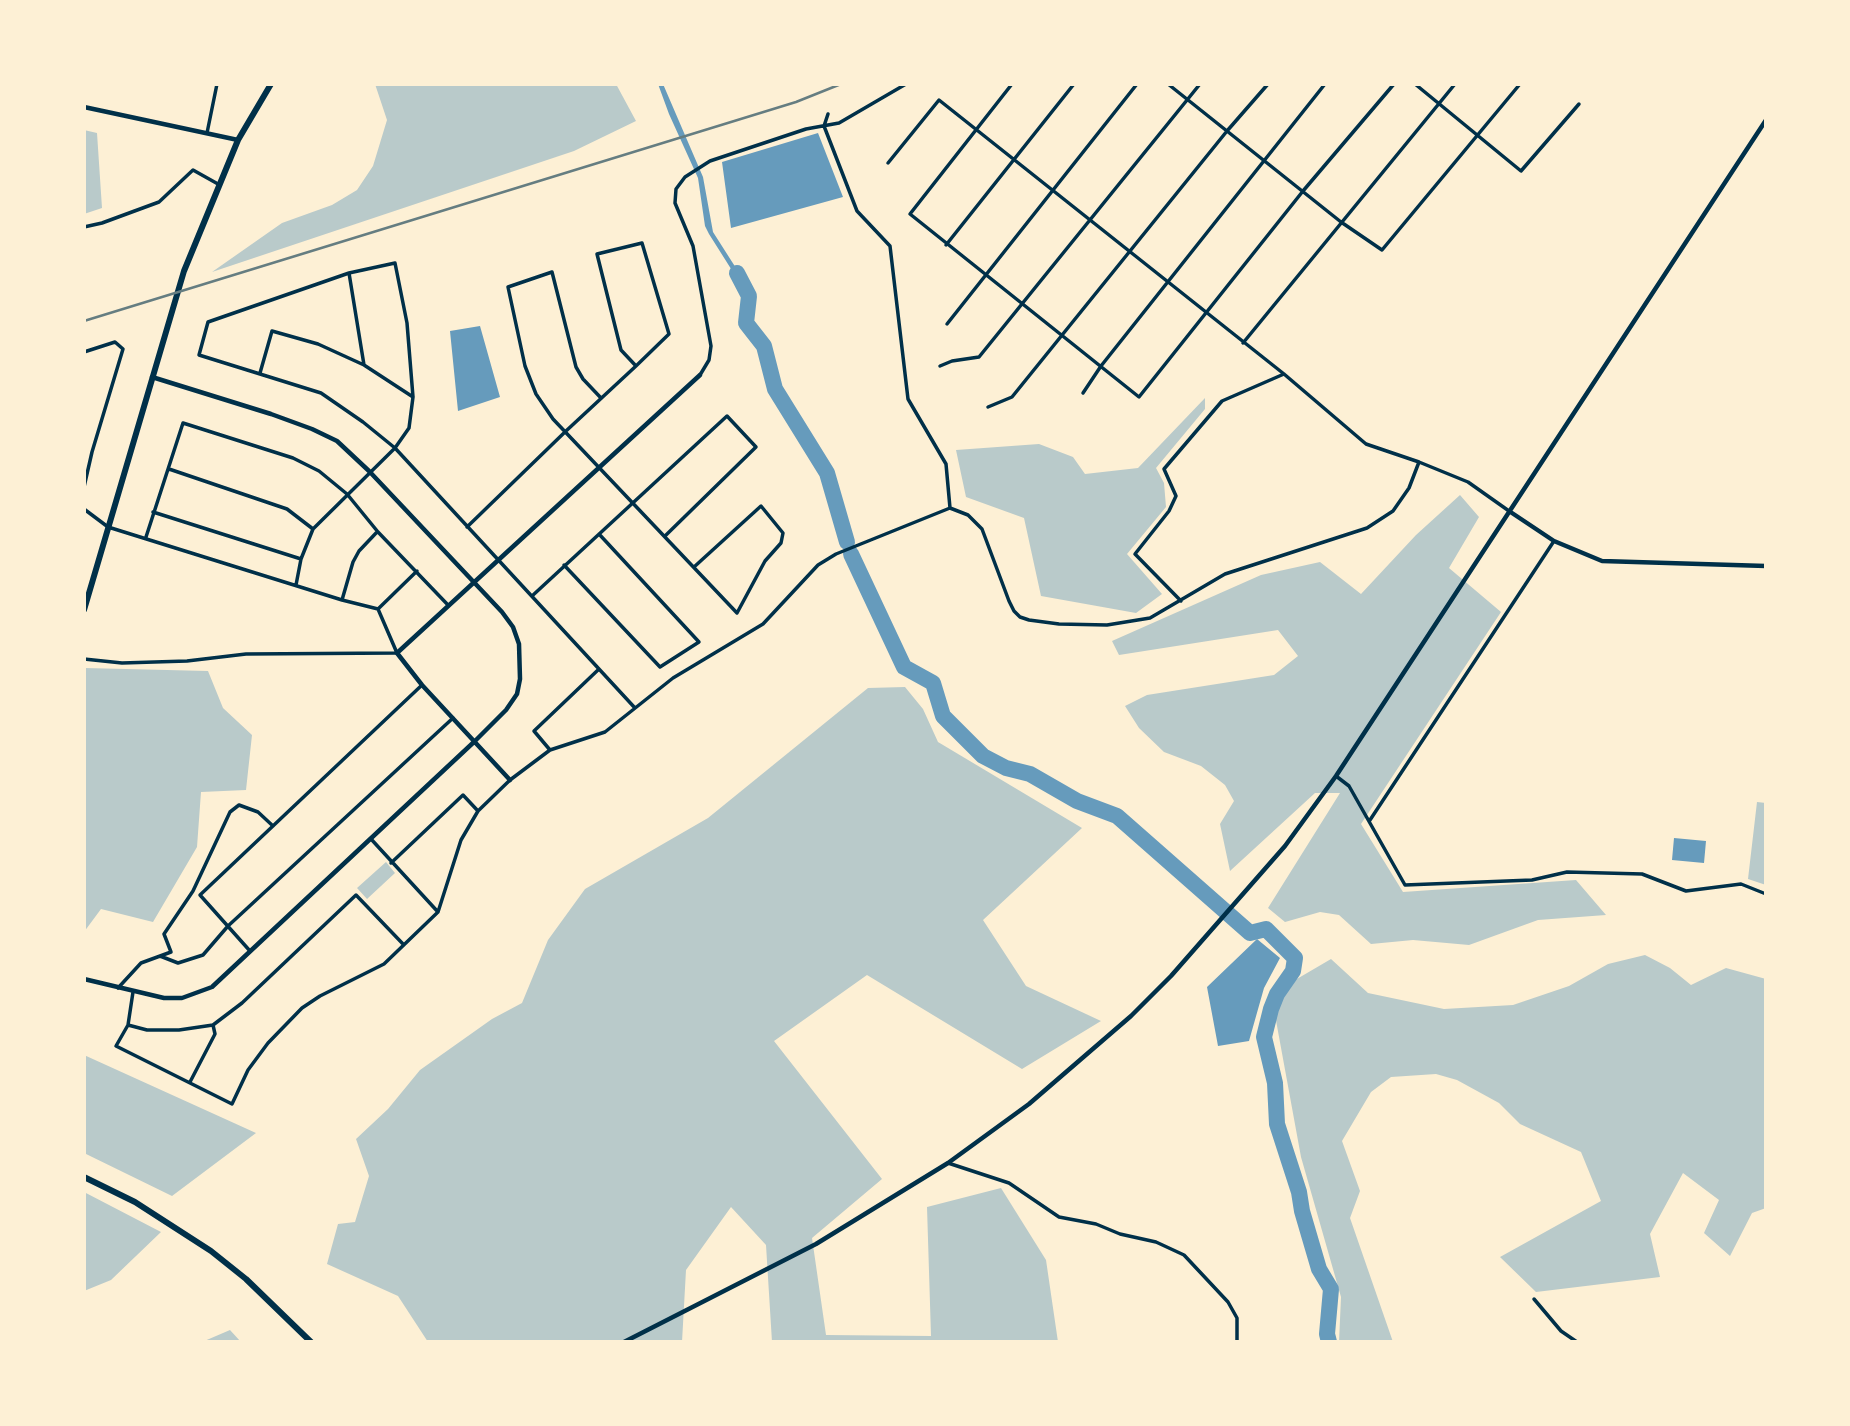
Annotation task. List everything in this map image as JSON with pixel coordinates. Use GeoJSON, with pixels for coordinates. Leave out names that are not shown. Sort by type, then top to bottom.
{"type":"FeatureCollection","features":[{"type":"Feature","properties":{"kind":"main road"},"geometry":{"type":"LineString","coordinates":[[84,610],[184,271],[218,184],[271,84]]}},
{"type":"Feature","properties":{"kind":"main road"},"geometry":{"type":"LineString","coordinates":[[84,1177],[135,1202],[211,1251],[279,1309],[311,1342]]}},
{"type":"Feature","properties":{"kind":"street"},"geometry":{"type":"LineString","coordinates":[[207,133],[217,84]]}},
{"type":"Feature","properties":{"kind":"street"},"geometry":{"type":"LineString","coordinates":[[84,659],[122,663],[187,661],[246,654],[397,653],[699,375],[709,360],[711,346],[693,246],[675,203],[677,189],[685,177],[710,161],[806,129],[839,124],[906,84]]}},
{"type":"Feature","properties":{"kind":"street"},"geometry":{"type":"LineString","coordinates":[[1012,84],[910,214],[1139,397],[1303,191],[1394,84]]}},
{"type":"Feature","properties":{"kind":"street"},"geometry":{"type":"LineString","coordinates":[[946,244],[1074,84]]}},
{"type":"Feature","properties":{"kind":"street"},"geometry":{"type":"LineString","coordinates":[[947,324],[1137,84]]}},
{"type":"Feature","properties":{"kind":"street"},"geometry":{"type":"LineString","coordinates":[[1168,84],[1341,222],[1382,250],[1520,84]]}},
{"type":"Feature","properties":{"kind":"street"},"geometry":{"type":"LineString","coordinates":[[940,366],[951,361],[979,357],[1199,84]]}},
{"type":"Feature","properties":{"kind":"street"},"geometry":{"type":"LineString","coordinates":[[988,407],[1012,397],[1268,84]]}},
{"type":"Feature","properties":{"kind":"street"},"geometry":{"type":"LineString","coordinates":[[1083,393],[1101,366],[1325,84]]}},
{"type":"Feature","properties":{"kind":"street"},"geometry":{"type":"LineString","coordinates":[[1415,84],[1521,171],[1578,104]]}},
{"type":"Feature","properties":{"kind":"street"},"geometry":{"type":"LineString","coordinates":[[1243,343],[1455,84]]}},
{"type":"Feature","properties":{"kind":"street"},"geometry":{"type":"LineString","coordinates":[[888,163],[939,100],[1284,374],[1366,444],[1468,482],[1555,541],[1602,561],[1766,566]]}},
{"type":"Feature","properties":{"kind":"street"},"geometry":{"type":"LineString","coordinates":[[84,107],[239,140]]}},
{"type":"Feature","properties":{"kind":"street"},"geometry":{"type":"LineString","coordinates":[[828,114],[824,126],[858,211],[890,246],[908,399],[947,464],[950,508]]}},
{"type":"Feature","properties":{"kind":"street"},"geometry":{"type":"LineString","coordinates":[[624,1342],[816,1244],[948,1163],[1029,1104],[1131,1016],[1171,976],[1291,839],[1336,776],[1766,120]]}},
{"type":"Feature","properties":{"kind":"street"},"geometry":{"type":"LineString","coordinates":[[84,227],[103,223],[159,202],[193,170],[218,184]]}},
{"type":"Feature","properties":{"kind":"street"},"geometry":{"type":"LineString","coordinates":[[467,527],[566,431],[636,366],[669,334],[642,243],[597,254],[621,350],[636,366]]}},
{"type":"Feature","properties":{"kind":"street"},"geometry":{"type":"LineString","coordinates":[[296,585],[301,559],[313,529],[369,471],[395,449],[410,428],[413,397],[407,323],[395,263],[349,273],[208,322],[199,355],[321,393],[363,422],[395,449],[635,708]]}},
{"type":"Feature","properties":{"kind":"street"},"geometry":{"type":"LineString","coordinates":[[601,398],[583,379],[576,366],[552,272],[508,287],[525,366],[536,394],[553,419],[737,613],[765,561],[781,542],[783,533],[761,506],[694,567]]}},
{"type":"Feature","properties":{"kind":"street"},"geometry":{"type":"LineString","coordinates":[[349,273],[364,365]]}},
{"type":"Feature","properties":{"kind":"street"},"geometry":{"type":"LineString","coordinates":[[260,373],[272,331],[318,344],[364,365],[413,397]]}},
{"type":"Feature","properties":{"kind":"street"},"geometry":{"type":"LineString","coordinates":[[84,352],[115,342],[122,349],[84,487]]}},
{"type":"Feature","properties":{"kind":"street"},"geometry":{"type":"LineString","coordinates":[[1181,601],[1135,554],[1169,512],[1176,496],[1164,469],[1222,401],[1284,374]]}},
{"type":"Feature","properties":{"kind":"street"},"geometry":{"type":"LineString","coordinates":[[84,979],[164,998],[182,998],[212,987],[506,710],[517,694],[521,661],[513,627],[474,581],[369,471],[337,442],[312,429],[151,377]]}},
{"type":"Feature","properties":{"kind":"street"},"geometry":{"type":"LineString","coordinates":[[532,596],[727,416],[756,447],[665,536]]}},
{"type":"Feature","properties":{"kind":"street"},"geometry":{"type":"LineString","coordinates":[[146,537],[183,423],[293,457],[319,471],[346,494],[448,606]]}},
{"type":"Feature","properties":{"kind":"street"},"geometry":{"type":"LineString","coordinates":[[84,447],[92,452]]}},
{"type":"Feature","properties":{"kind":"street"},"geometry":{"type":"LineString","coordinates":[[133,992],[128,1025],[116,1046],[232,1104],[248,1070],[268,1043],[302,1008],[384,964],[438,912],[461,840],[478,811],[510,780],[551,750],[605,732],[673,678],[763,624],[818,565],[836,554],[950,508],[968,515],[982,528],[1014,611],[1029,620],[1107,625],[1150,618],[1225,574],[1367,528],[1393,511],[1409,488],[1419,462]]}},
{"type":"Feature","properties":{"kind":"street"},"geometry":{"type":"LineString","coordinates":[[169,469],[287,509],[313,529]]}},
{"type":"Feature","properties":{"kind":"street"},"geometry":{"type":"LineString","coordinates":[[84,509],[108,527],[378,609]]}},
{"type":"Feature","properties":{"kind":"street"},"geometry":{"type":"LineString","coordinates":[[153,512],[301,559]]}},
{"type":"Feature","properties":{"kind":"street"},"geometry":{"type":"LineString","coordinates":[[342,600],[353,562],[359,551],[378,532]]}},
{"type":"Feature","properties":{"kind":"street"},"geometry":{"type":"LineString","coordinates":[[564,565],[660,667],[699,642],[599,534]]}},
{"type":"Feature","properties":{"kind":"street"},"geometry":{"type":"LineString","coordinates":[[1370,820],[1555,541]]}},
{"type":"Feature","properties":{"kind":"street"},"geometry":{"type":"LineString","coordinates":[[378,609],[417,571]]}},
{"type":"Feature","properties":{"kind":"street"},"geometry":{"type":"LineString","coordinates":[[378,609],[397,653],[422,685],[510,780]]}},
{"type":"Feature","properties":{"kind":"street"},"geometry":{"type":"LineString","coordinates":[[551,750],[534,731],[599,668]]}},
{"type":"Feature","properties":{"kind":"street"},"geometry":{"type":"LineString","coordinates":[[250,951],[200,895],[422,685]]}},
{"type":"Feature","properties":{"kind":"street"},"geometry":{"type":"LineString","coordinates":[[160,956],[178,963],[203,955],[229,926],[453,718]]}},
{"type":"Feature","properties":{"kind":"street"},"geometry":{"type":"LineString","coordinates":[[1336,776],[1349,786],[1405,885],[1532,880],[1567,872],[1642,874],[1686,891],[1741,884],[1766,894]]}},
{"type":"Feature","properties":{"kind":"street"},"geometry":{"type":"LineString","coordinates":[[391,863],[463,794],[478,811]]}},
{"type":"Feature","properties":{"kind":"street"},"geometry":{"type":"LineString","coordinates":[[118,988],[141,963],[171,951],[164,934],[193,891],[230,813],[239,805],[258,811],[273,826]]}},
{"type":"Feature","properties":{"kind":"street"},"geometry":{"type":"LineString","coordinates":[[370,839],[438,912]]}},
{"type":"Feature","properties":{"kind":"street"},"geometry":{"type":"LineString","coordinates":[[128,1025],[147,1030],[179,1030],[213,1025],[242,1003],[356,895],[403,944]]}},
{"type":"Feature","properties":{"kind":"street"},"geometry":{"type":"LineString","coordinates":[[190,1082],[215,1034],[213,1025]]}},
{"type":"Feature","properties":{"kind":"street"},"geometry":{"type":"LineString","coordinates":[[948,1163],[1009,1183],[1059,1217],[1096,1224],[1120,1234],[1156,1242],[1184,1255],[1228,1302],[1237,1318],[1237,1342]]}},
{"type":"Feature","properties":{"kind":"street"},"geometry":{"type":"LineString","coordinates":[[1534,1298],[1561,1331],[1577,1342]]}},
{"type":"Feature","properties":{"kind":"shaded area"},"geometry":{"type":"Polygon","coordinates":[[[375,84],[616,84],[636,121],[574,151],[212,272],[282,223],[332,205],[357,190],[373,166],[387,120],[375,84]]]}},
{"type":"Feature","properties":{"kind":"shaded area"},"geometry":{"type":"Polygon","coordinates":[[[84,130],[97,133],[102,208],[84,214],[84,130]]]}},
{"type":"Feature","properties":{"kind":"shaded area"},"geometry":{"type":"Polygon","coordinates":[[[1205,398],[1205,409],[1156,468],[1164,483],[1166,507],[1127,554],[1162,594],[1136,613],[1041,596],[1024,518],[966,497],[956,450],[1039,444],[1073,457],[1085,474],[1138,468],[1205,398]]]}},
{"type":"Feature","properties":{"kind":"shaded area"},"geometry":{"type":"Polygon","coordinates":[[[1460,495],[1479,517],[1449,568],[1501,612],[1361,824],[1403,892],[1576,880],[1606,915],[1538,920],[1469,945],[1413,940],[1371,944],[1339,915],[1320,912],[1285,922],[1268,908],[1340,793],[1315,793],[1230,871],[1220,824],[1234,801],[1225,785],[1201,766],[1164,752],[1139,728],[1125,706],[1147,695],[1274,675],[1298,656],[1278,630],[1119,655],[1112,641],[1261,575],[1320,562],[1361,594],[1416,535],[1460,495]]]}},
{"type":"Feature","properties":{"kind":"shaded area"},"geometry":{"type":"Polygon","coordinates":[[[85,668],[208,671],[223,708],[252,735],[246,790],[201,792],[197,847],[153,922],[101,909],[84,932],[85,668]]]}},
{"type":"Feature","properties":{"kind":"shaded area"},"geometry":{"type":"Polygon","coordinates":[[[905,687],[923,709],[938,742],[1082,828],[983,920],[1026,986],[1101,1021],[1022,1069],[867,975],[774,1041],[882,1179],[812,1238],[826,1335],[931,1336],[927,1207],[1001,1188],[1046,1260],[1058,1342],[772,1342],[766,1245],[731,1207],[686,1270],[682,1342],[428,1342],[398,1296],[327,1264],[338,1224],[355,1222],[369,1176],[356,1139],[388,1109],[420,1070],[492,1019],[522,1003],[548,940],[585,889],[708,818],[868,688],[905,687]]]}},
{"type":"Feature","properties":{"kind":"shaded area"},"geometry":{"type":"Polygon","coordinates":[[[1757,802],[1766,803],[1766,885],[1748,879],[1757,802]]]}},
{"type":"Feature","properties":{"kind":"shaded area"},"geometry":{"type":"Polygon","coordinates":[[[386,862],[395,873],[367,899],[357,888],[386,862]]]}},
{"type":"Feature","properties":{"kind":"shaded area"},"geometry":{"type":"Polygon","coordinates":[[[1645,955],[1670,968],[1691,985],[1726,968],[1766,979],[1766,1208],[1752,1213],[1730,1256],[1704,1233],[1719,1200],[1683,1173],[1650,1234],[1660,1277],[1536,1292],[1500,1257],[1601,1201],[1581,1152],[1520,1124],[1499,1103],[1457,1080],[1436,1074],[1391,1077],[1371,1092],[1342,1141],[1360,1191],[1350,1218],[1393,1342],[1339,1342],[1341,1297],[1301,1157],[1275,1015],[1290,983],[1331,959],[1368,993],[1444,1009],[1513,1005],[1569,986],[1608,964],[1645,955]]]}},
{"type":"Feature","properties":{"kind":"shaded area"},"geometry":{"type":"Polygon","coordinates":[[[84,1055],[256,1133],[172,1196],[84,1153],[84,1055]]]}},
{"type":"Feature","properties":{"kind":"shaded area"},"geometry":{"type":"Polygon","coordinates":[[[84,1192],[161,1232],[111,1280],[84,1291],[84,1192]]]}},
{"type":"Feature","properties":{"kind":"shaded area"},"geometry":{"type":"Polygon","coordinates":[[[230,1330],[241,1342],[202,1342],[230,1330]]]}},
{"type":"Feature","properties":{"kind":"water"},"geometry":{"type":"Polygon","coordinates":[[[658,84],[663,84],[703,177],[713,232],[750,290],[745,291],[705,226],[698,178],[658,84]]]}},
{"type":"Feature","properties":{"kind":"water"},"geometry":{"type":"Polygon","coordinates":[[[818,133],[843,197],[731,228],[722,162],[818,133]]]}},
{"type":"Feature","properties":{"kind":"water"},"geometry":{"type":"Polygon","coordinates":[[[480,326],[500,397],[458,411],[450,331],[480,326]]]}},
{"type":"Feature","properties":{"kind":"water"},"geometry":{"type":"Polygon","coordinates":[[[1674,838],[1706,841],[1704,863],[1672,860],[1674,838]]]}},
{"type":"Feature","properties":{"kind":"water"},"geometry":{"type":"Polygon","coordinates":[[[1257,939],[1280,958],[1264,988],[1249,1041],[1218,1046],[1207,987],[1257,939]]]}},
{"type":"Feature","properties":{"kind":"waterway"},"geometry":{"type":"LineString","coordinates":[[737,273],[749,296],[746,323],[764,346],[775,389],[827,473],[847,542]]}},
{"type":"Feature","properties":{"kind":"waterway"},"geometry":{"type":"LineString","coordinates":[[851,554],[904,667],[933,683],[943,716],[983,756],[1006,768],[1030,774],[1077,801],[1117,816],[1250,933],[1266,929],[1295,958],[1293,971],[1277,994],[1271,1009],[1264,1037],[1275,1083],[1277,1124],[1299,1192],[1319,1269],[1331,1289],[1327,1334],[1329,1342]]}},
{"type":"Feature","properties":{"kind":"railway"},"geometry":{"type":"LineString","coordinates":[[84,321],[796,102],[841,84]]}}]}
